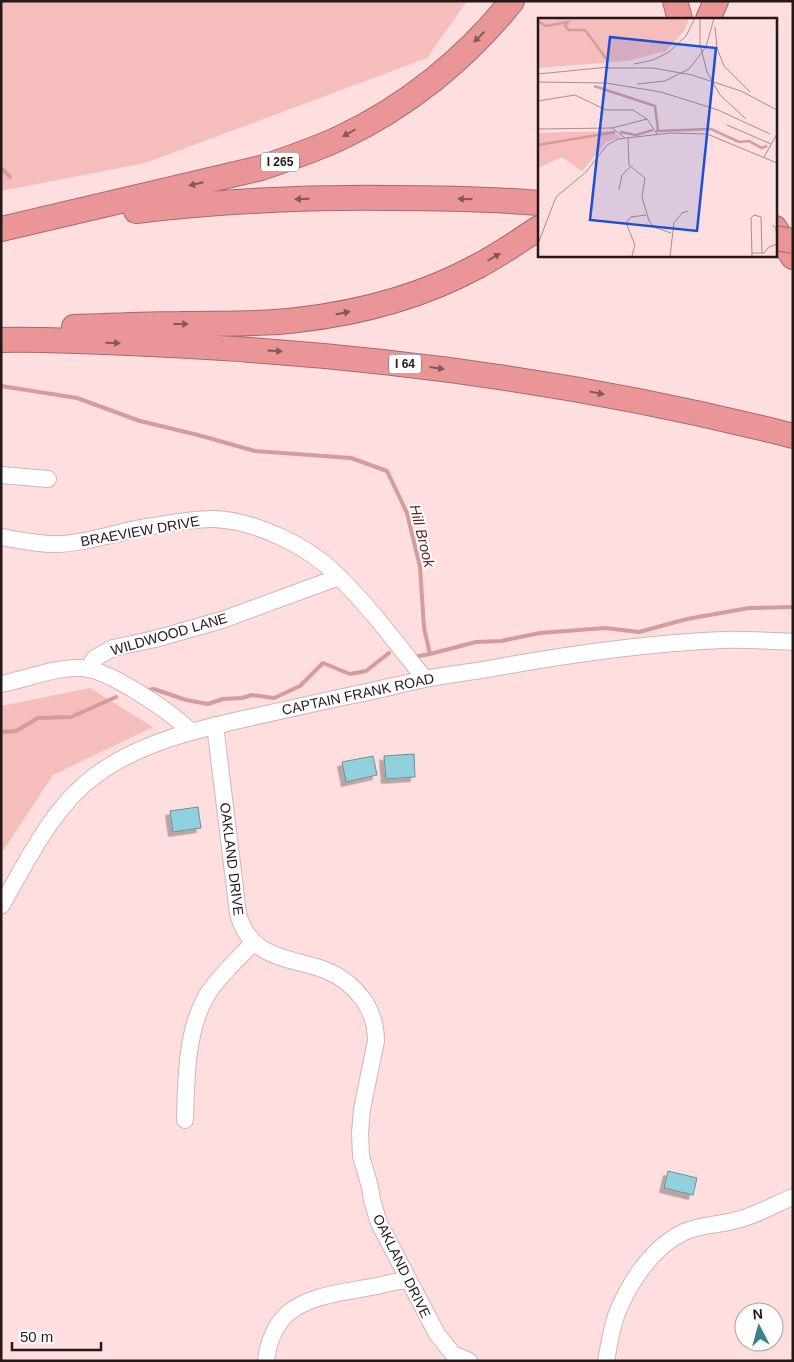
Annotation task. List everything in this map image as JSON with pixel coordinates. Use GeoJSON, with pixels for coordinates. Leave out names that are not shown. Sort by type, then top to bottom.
{"type":"FeatureCollection","features":[{"type":"Feature","properties":{"kind":"highway","name":"I 265"},"geometry":{"type":"LineString","coordinates":[[1,230],[253,170],[302,155],[341,138],[416,94],[450,66],[481,36],[512,1]]}},
{"type":"Feature","properties":{"kind":"highway"},"geometry":{"type":"LineString","coordinates":[[675,1],[680,18]]}},
{"type":"Feature","properties":{"kind":"highway"},"geometry":{"type":"LineString","coordinates":[[708,18],[716,1]]}},
{"type":"Feature","properties":{"kind":"highway"},"geometry":{"type":"LineString","coordinates":[[1,230],[161,208],[243,201],[344,198],[538,203]]}},
{"type":"Feature","properties":{"kind":"highway"},"geometry":{"type":"LineString","coordinates":[[6,340],[58,328],[259,323],[296,320],[351,311],[405,297],[477,267],[538,229]]}},
{"type":"Feature","properties":{"kind":"highway"},"geometry":{"type":"LineString","coordinates":[[776,230],[793,256]]}},
{"type":"Feature","properties":{"kind":"highway"},"geometry":{"type":"LineString","coordinates":[[776,238],[793,241]]}},
{"type":"Feature","properties":{"kind":"highway","name":"I 64"},"geometry":{"type":"LineString","coordinates":[[6,340],[212,347],[296,353],[422,366],[592,392],[678,409],[793,436]]}},
{"type":"Feature","properties":{"kind":"street"},"geometry":{"type":"LineString","coordinates":[[1,475],[48,478]]}},
{"type":"Feature","properties":{"kind":"street","name":"BRAEVIEW DRIVE"},"geometry":{"type":"LineString","coordinates":[[1,537],[56,544],[88,540],[147,527],[213,519],[231,521],[265,530],[314,556],[340,577],[379,621],[425,679]]}},
{"type":"Feature","properties":{"kind":"street","name":"WILDWOOD LANE"},"geometry":{"type":"LineString","coordinates":[[87,669],[95,658],[113,648],[155,640],[222,620],[340,577]]}},
{"type":"Feature","properties":{"kind":"street","name":"CAPTAIN FRANK ROAD"},"geometry":{"type":"LineString","coordinates":[[1,906],[56,815],[81,787],[128,755],[161,740],[190,731],[425,679],[528,661],[631,647],[724,640],[793,642]]}},
{"type":"Feature","properties":{"kind":"street"},"geometry":{"type":"LineString","coordinates":[[1,684],[55,671],[82,668],[98,671],[114,679],[178,720],[190,731]]}},
{"type":"Feature","properties":{"kind":"street","name":"OAKLAND DRIVE"},"geometry":{"type":"LineString","coordinates":[[215,726],[240,924],[253,943],[274,956],[324,970],[339,977],[352,986],[370,1011],[376,1030],[376,1041],[362,1109],[360,1134],[361,1156],[372,1200],[379,1223],[430,1323],[453,1354],[469,1361]]}},
{"type":"Feature","properties":{"kind":"street"},"geometry":{"type":"LineString","coordinates":[[185,1120],[190,1052],[199,1010],[215,984],[253,943]]}},
{"type":"Feature","properties":{"kind":"street"},"geometry":{"type":"LineString","coordinates":[[606,1361],[616,1317],[632,1283],[651,1258],[667,1242],[686,1231],[732,1222],[793,1197]]}},
{"type":"Feature","properties":{"kind":"street"},"geometry":{"type":"LineString","coordinates":[[266,1361],[270,1343],[278,1324],[285,1316],[301,1305],[357,1289],[408,1279]]}},
{"type":"Feature","properties":{"kind":"shaded area"},"geometry":{"type":"Polygon","coordinates":[[[1,1],[467,1],[427,58],[145,163],[1,191],[1,1]]]}},
{"type":"Feature","properties":{"kind":"shaded area"},"geometry":{"type":"Polygon","coordinates":[[[90,688],[153,727],[53,775],[1,854],[1,706],[90,688]]]}},
{"type":"Feature","properties":{"kind":"building"},"geometry":{"type":"Polygon","coordinates":[[[414,754],[415,777],[386,779],[384,756],[414,754]]]}},
{"type":"Feature","properties":{"kind":"building"},"geometry":{"type":"Polygon","coordinates":[[[373,756],[377,775],[346,782],[342,762],[373,756]]]}},
{"type":"Feature","properties":{"kind":"building"},"geometry":{"type":"Polygon","coordinates":[[[198,807],[201,828],[173,832],[170,811],[198,807]]]}},
{"type":"Feature","properties":{"kind":"building"},"geometry":{"type":"Polygon","coordinates":[[[668,1171],[697,1178],[693,1195],[664,1188],[668,1171]]]}},
{"type":"Feature","properties":{"kind":"waterway","name":"Hill Brook"},"geometry":{"type":"LineString","coordinates":[[1,168],[10,177]]}},
{"type":"Feature","properties":{"kind":"waterway","name":"Hill Brook"},"geometry":{"type":"LineString","coordinates":[[1,386],[77,398],[140,421],[255,451],[351,458],[387,471],[407,513],[420,567],[424,628],[430,654]]}},
{"type":"Feature","properties":{"kind":"waterway"},"geometry":{"type":"LineString","coordinates":[[413,657],[476,642],[501,641],[540,633],[605,628],[639,632],[687,619],[749,608],[793,607]]}},
{"type":"Feature","properties":{"kind":"waterway"},"geometry":{"type":"LineString","coordinates":[[148,690],[154,689],[186,700],[208,704],[223,699],[242,698],[252,695],[274,698],[300,686],[323,663],[350,674],[366,671],[389,653]]}},
{"type":"Feature","properties":{"kind":"waterway"},"geometry":{"type":"LineString","coordinates":[[1,732],[16,731],[38,718],[71,717],[116,697]]}}]}
